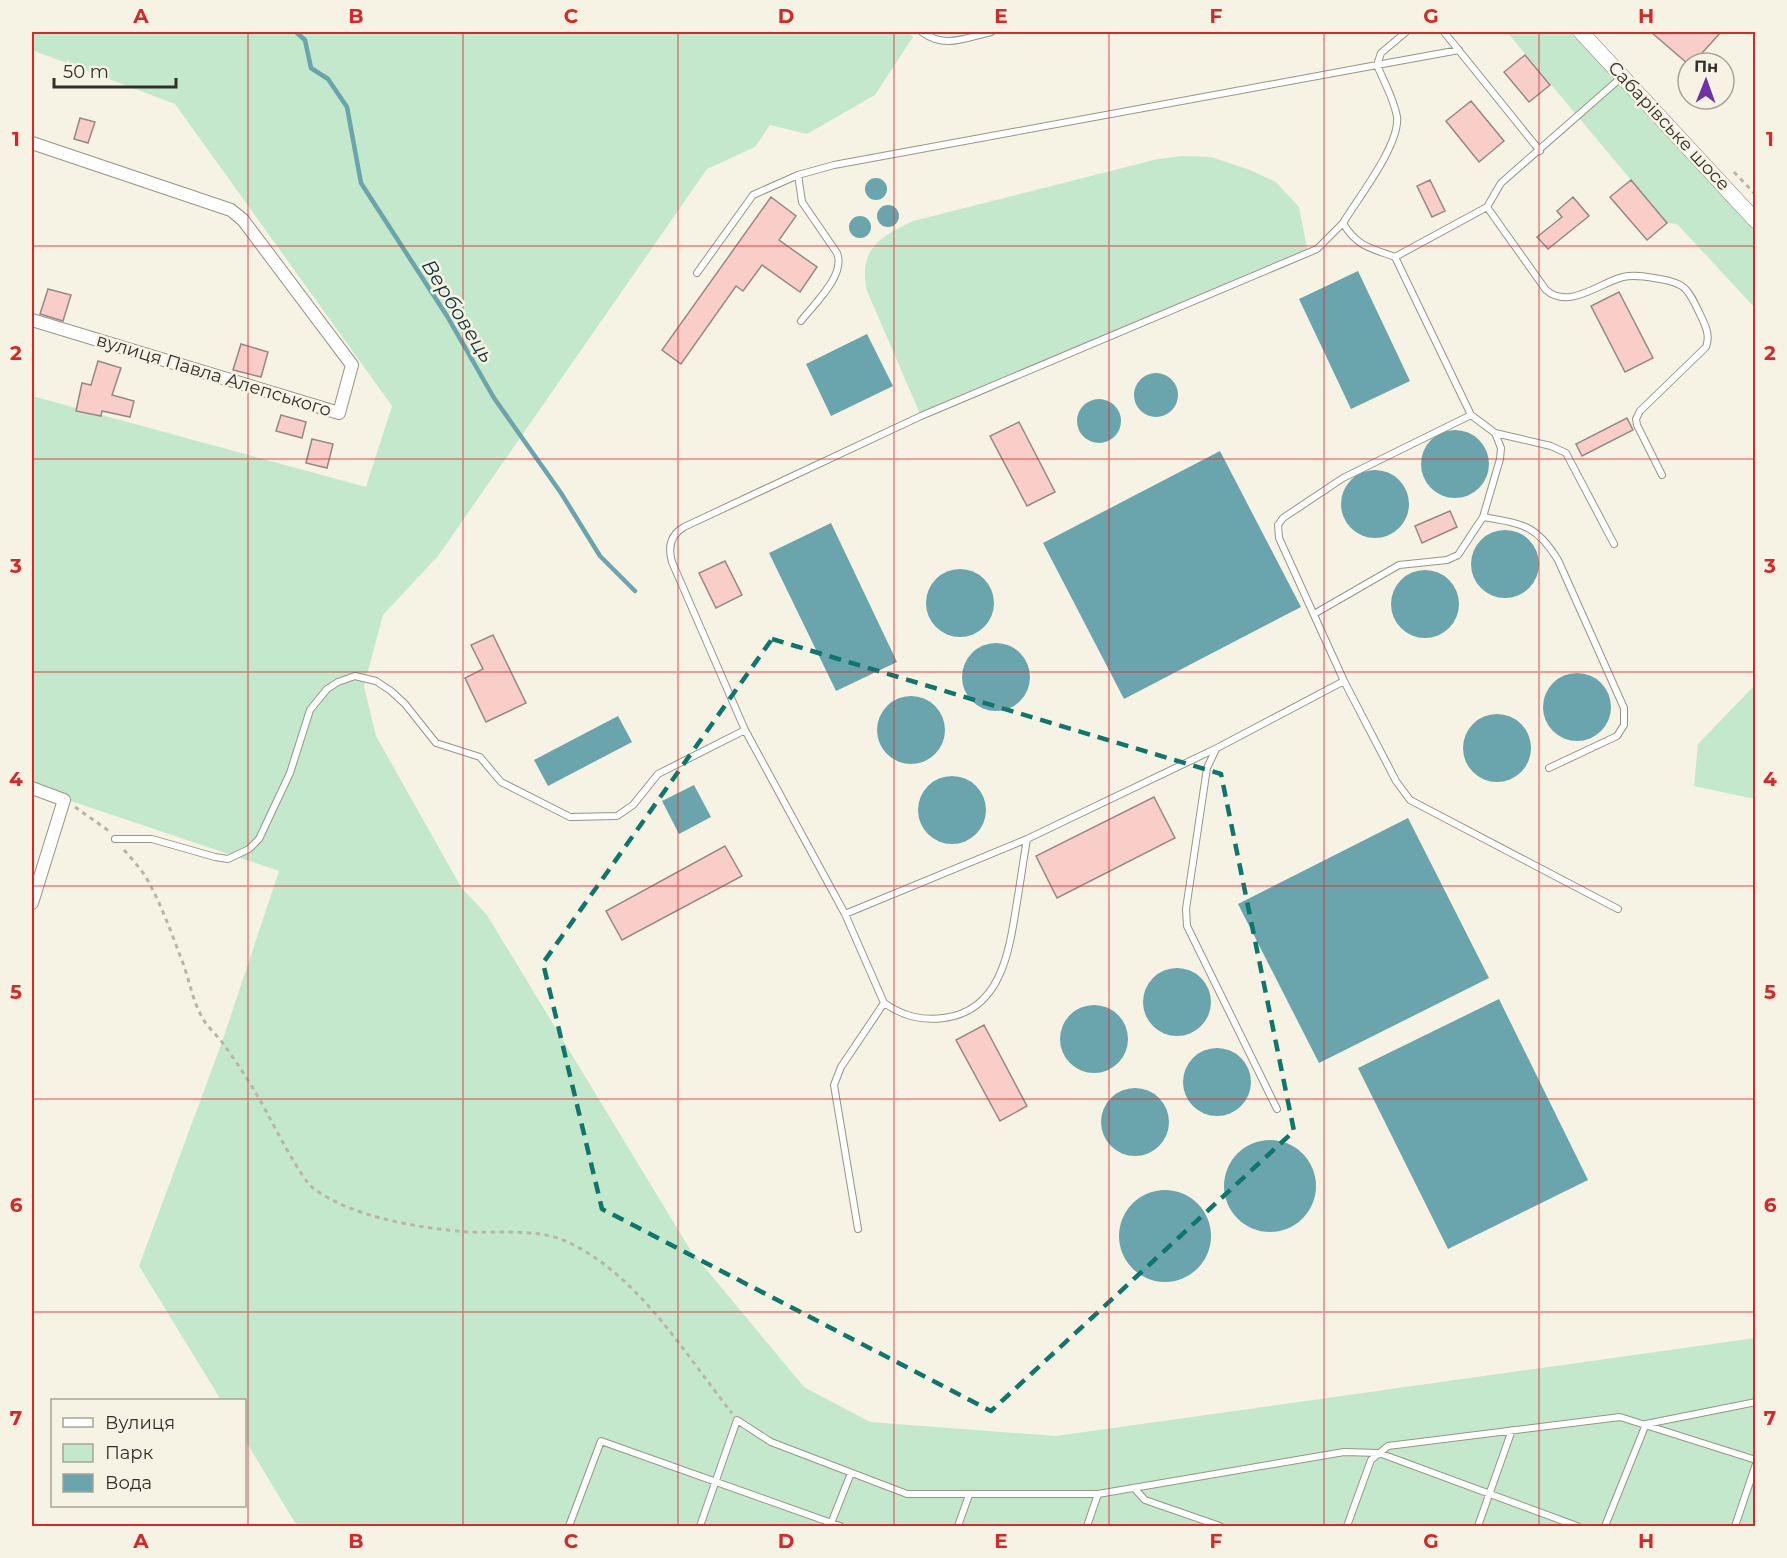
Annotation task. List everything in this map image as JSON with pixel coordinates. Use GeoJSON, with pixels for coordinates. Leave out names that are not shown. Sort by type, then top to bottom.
{"type":"FeatureCollection","features":[{"type":"Feature","properties":{"kind":"street","name":"Сабарівське шосе"},"geometry":{"type":"LineString","coordinates":[[1587,34],[1755,221]]}},
{"type":"Feature","properties":{"kind":"street","name":"вулиця Павла Алепського"},"geometry":{"type":"LineString","coordinates":[[32,143],[231,210],[243,220],[352,365],[339,413],[32,320]]}},
{"type":"Feature","properties":{"kind":"street"},"geometry":{"type":"LineString","coordinates":[[32,788],[64,800],[32,903]]}},
{"type":"Feature","properties":{"kind":"lane"},"geometry":{"type":"LineString","coordinates":[[922,32],[935,40],[948,42],[991,32]]}},
{"type":"Feature","properties":{"kind":"lane"},"geometry":{"type":"LineString","coordinates":[[1027,839],[1005,963],[995,985],[982,1001],[960,1014],[927,1019],[905,1015],[884,1003],[845,914],[745,730],[672,562],[671,542],[678,531],[921,416],[1317,249],[1343,223],[1395,136],[1397,122],[1395,110],[1377,65],[1381,53],[1406,32]]}},
{"type":"Feature","properties":{"kind":"lane"},"geometry":{"type":"LineString","coordinates":[[1444,32],[1540,151]]}},
{"type":"Feature","properties":{"kind":"lane"},"geometry":{"type":"LineString","coordinates":[[697,273],[753,195],[798,175],[834,165],[1459,50]]}},
{"type":"Feature","properties":{"kind":"lane"},"geometry":{"type":"LineString","coordinates":[[1395,257],[1487,207],[1501,183],[1540,151],[1623,75]]}},
{"type":"Feature","properties":{"kind":"lane"},"geometry":{"type":"LineString","coordinates":[[798,175],[802,202],[837,253],[839,261],[834,278],[801,321]]}},
{"type":"Feature","properties":{"kind":"lane"},"geometry":{"type":"LineString","coordinates":[[1487,207],[1542,285],[1556,297],[1574,297],[1622,277],[1630,276],[1678,283],[1691,294],[1708,335],[1706,347],[1640,411],[1636,419],[1662,475]]}},
{"type":"Feature","properties":{"kind":"lane"},"geometry":{"type":"LineString","coordinates":[[1343,223],[1359,243],[1395,257],[1471,415],[1495,433],[1551,446],[1566,453],[1614,544]]}},
{"type":"Feature","properties":{"kind":"lane"},"geometry":{"type":"LineString","coordinates":[[1471,415],[1343,478],[1280,521],[1277,529],[1279,538],[1344,681],[1396,782],[1410,800],[1618,909]]}},
{"type":"Feature","properties":{"kind":"lane"},"geometry":{"type":"LineString","coordinates":[[1314,614],[1399,565],[1447,560],[1458,555],[1483,517],[1500,459],[1500,448],[1495,433]]}},
{"type":"Feature","properties":{"kind":"lane"},"geometry":{"type":"LineString","coordinates":[[1483,517],[1528,527],[1547,543],[1558,560],[1624,708],[1624,725],[1617,736],[1549,768]]}},
{"type":"Feature","properties":{"kind":"lane"},"geometry":{"type":"LineString","coordinates":[[115,839],[152,839],[228,859],[249,849],[259,839],[290,773],[309,710],[327,688],[355,676],[376,681],[392,691],[436,743],[480,757],[501,782],[570,817],[617,816],[633,805],[658,774],[745,730]]}},
{"type":"Feature","properties":{"kind":"lane"},"geometry":{"type":"LineString","coordinates":[[845,914],[1027,839],[1216,748],[1344,681]]}},
{"type":"Feature","properties":{"kind":"lane"},"geometry":{"type":"LineString","coordinates":[[1216,748],[1207,768],[1186,909],[1187,926],[1277,1109]]}},
{"type":"Feature","properties":{"kind":"lane"},"geometry":{"type":"LineString","coordinates":[[858,1229],[834,1085],[841,1067],[884,1003]]}},
{"type":"Feature","properties":{"kind":"lane"},"geometry":{"type":"LineString","coordinates":[[1646,1424],[1755,1402]]}},
{"type":"Feature","properties":{"kind":"lane"},"geometry":{"type":"LineString","coordinates":[[1347,1527],[1371,1460],[1388,1446],[1620,1417],[1755,1462],[1735,1527]]}},
{"type":"Feature","properties":{"kind":"lane"},"geometry":{"type":"LineString","coordinates":[[700,1527],[737,1420],[771,1442],[907,1494],[1098,1494],[1344,1452],[1379,1453],[1577,1527]]}},
{"type":"Feature","properties":{"kind":"lane"},"geometry":{"type":"LineString","coordinates":[[1605,1527],[1646,1424]]}},
{"type":"Feature","properties":{"kind":"lane"},"geometry":{"type":"LineString","coordinates":[[1478,1527],[1512,1430]]}},
{"type":"Feature","properties":{"kind":"lane"},"geometry":{"type":"LineString","coordinates":[[569,1527],[602,1441],[840,1527]]}},
{"type":"Feature","properties":{"kind":"lane"},"geometry":{"type":"LineString","coordinates":[[831,1525],[850,1473]]}},
{"type":"Feature","properties":{"kind":"lane"},"geometry":{"type":"LineString","coordinates":[[1134,1488],[1145,1500],[1219,1526]]}},
{"type":"Feature","properties":{"kind":"lane"},"geometry":{"type":"LineString","coordinates":[[1087,1527],[1098,1494]]}},
{"type":"Feature","properties":{"kind":"lane"},"geometry":{"type":"LineString","coordinates":[[958,1527],[969,1495]]}},
{"type":"Feature","properties":{"kind":"path"},"geometry":{"type":"LineString","coordinates":[[64,800],[106,827],[146,877],[162,910],[203,1019],[256,1092],[311,1187],[344,1206],[374,1215],[428,1227],[468,1232],[522,1233],[560,1238],[588,1252],[618,1275],[651,1309],[737,1420]]}},
{"type":"Feature","properties":{"kind":"highlighted area"},"geometry":{"type":"Polygon","coordinates":[[[772,639],[1221,774],[1294,1131],[991,1411],[602,1209],[543,963],[772,639]]]}},
{"type":"Feature","properties":{"kind":"green space"},"geometry":{"type":"Polygon","coordinates":[[[32,32],[907,32],[913,37],[875,95],[807,134],[770,125],[755,147],[707,169],[438,556],[383,615],[364,686],[376,736],[461,887],[487,915],[691,1251],[804,1387],[870,1422],[1056,1436],[1755,1338],[1755,1526],[297,1526],[246,1442],[246,1399],[220,1399],[139,1266],[222,1042],[279,871],[32,788],[32,396],[366,487],[392,406],[175,104],[32,50],[32,32]]]}},
{"type":"Feature","properties":{"kind":"green space"},"geometry":{"type":"Polygon","coordinates":[[[1507,32],[1581,32],[1755,228],[1755,308],[1677,224],[1667,223],[1507,32]]]}},
{"type":"Feature","properties":{"kind":"green space"},"geometry":{"type":"Polygon","coordinates":[[[1182,156],[1211,157],[1250,170],[1276,182],[1299,207],[1308,253],[921,416],[867,291],[866,265],[869,255],[881,239],[913,221],[1158,159],[1182,156]]]}},
{"type":"Feature","properties":{"kind":"green space"},"geometry":{"type":"Polygon","coordinates":[[[1755,685],[1755,799],[1694,786],[1698,744],[1755,685]]]}},
{"type":"Feature","properties":{"kind":"water"},"geometry":{"type":"Polygon","coordinates":[[[876,178],[884,181],[887,189],[884,197],[876,200],[868,197],[865,189],[868,181],[876,178]]]}},
{"type":"Feature","properties":{"kind":"water"},"geometry":{"type":"Polygon","coordinates":[[[888,205],[896,208],[899,216],[896,224],[888,227],[880,224],[877,216],[880,208],[888,205]]]}},
{"type":"Feature","properties":{"kind":"water"},"geometry":{"type":"Polygon","coordinates":[[[860,216],[868,219],[871,227],[868,235],[860,238],[852,235],[849,227],[852,219],[860,216]]]}},
{"type":"Feature","properties":{"kind":"water"},"geometry":{"type":"Polygon","coordinates":[[[1358,271],[1410,381],[1351,409],[1299,299],[1358,271]]]}},
{"type":"Feature","properties":{"kind":"water"},"geometry":{"type":"Polygon","coordinates":[[[867,334],[893,386],[831,416],[806,364],[867,334]]]}},
{"type":"Feature","properties":{"kind":"water"},"geometry":{"type":"Polygon","coordinates":[[[1156,373],[1171,380],[1178,395],[1171,410],[1156,417],[1141,410],[1134,395],[1141,380],[1156,373]]]}},
{"type":"Feature","properties":{"kind":"water"},"geometry":{"type":"Polygon","coordinates":[[[1099,399],[1114,406],[1121,421],[1114,436],[1099,443],[1084,436],[1077,421],[1084,406],[1099,399]]]}},
{"type":"Feature","properties":{"kind":"water"},"geometry":{"type":"Polygon","coordinates":[[[1455,430],[1468,433],[1479,440],[1486,451],[1489,464],[1486,477],[1479,488],[1468,495],[1455,498],[1442,495],[1431,488],[1424,477],[1421,464],[1424,451],[1431,440],[1442,433],[1455,430]]]}},
{"type":"Feature","properties":{"kind":"water"},"geometry":{"type":"Polygon","coordinates":[[[1220,451],[1301,607],[1124,699],[1043,543],[1220,451]]]}},
{"type":"Feature","properties":{"kind":"water"},"geometry":{"type":"Polygon","coordinates":[[[1375,470],[1388,473],[1399,480],[1406,491],[1409,504],[1406,517],[1399,528],[1388,535],[1375,538],[1362,535],[1351,528],[1344,517],[1341,504],[1344,491],[1351,480],[1362,473],[1375,470]]]}},
{"type":"Feature","properties":{"kind":"water"},"geometry":{"type":"Polygon","coordinates":[[[831,523],[897,662],[836,691],[769,553],[831,523]]]}},
{"type":"Feature","properties":{"kind":"water"},"geometry":{"type":"Polygon","coordinates":[[[1505,530],[1518,533],[1529,540],[1536,551],[1539,564],[1536,577],[1529,588],[1518,595],[1505,598],[1492,595],[1481,588],[1474,577],[1471,564],[1474,551],[1481,540],[1492,533],[1505,530]]]}},
{"type":"Feature","properties":{"kind":"water"},"geometry":{"type":"Polygon","coordinates":[[[960,569],[973,572],[984,579],[991,590],[994,603],[991,616],[984,627],[973,634],[960,637],[947,634],[936,627],[929,616],[926,603],[929,590],[936,579],[947,572],[960,569]]]}},
{"type":"Feature","properties":{"kind":"water"},"geometry":{"type":"Polygon","coordinates":[[[1425,570],[1438,573],[1449,580],[1456,591],[1459,604],[1456,617],[1449,628],[1438,635],[1425,638],[1412,635],[1401,628],[1394,617],[1391,604],[1394,591],[1401,580],[1412,573],[1425,570]]]}},
{"type":"Feature","properties":{"kind":"water"},"geometry":{"type":"Polygon","coordinates":[[[996,643],[1009,646],[1020,653],[1027,664],[1030,677],[1027,690],[1020,701],[1009,708],[996,711],[983,708],[972,701],[965,690],[962,677],[965,664],[972,653],[983,646],[996,643]]]}},
{"type":"Feature","properties":{"kind":"water"},"geometry":{"type":"Polygon","coordinates":[[[1577,673],[1590,676],[1601,683],[1608,694],[1611,707],[1608,720],[1601,731],[1590,738],[1577,741],[1564,738],[1553,731],[1546,720],[1543,707],[1546,694],[1553,683],[1564,676],[1577,673]]]}},
{"type":"Feature","properties":{"kind":"water"},"geometry":{"type":"Polygon","coordinates":[[[911,696],[924,699],[935,706],[942,717],[945,730],[942,743],[935,754],[924,761],[911,764],[898,761],[887,754],[880,743],[877,730],[880,717],[887,706],[898,699],[911,696]]]}},
{"type":"Feature","properties":{"kind":"water"},"geometry":{"type":"Polygon","coordinates":[[[1497,714],[1510,717],[1521,724],[1528,735],[1531,748],[1528,761],[1521,772],[1510,779],[1497,782],[1484,779],[1473,772],[1466,761],[1463,748],[1466,735],[1473,724],[1484,717],[1497,714]]]}},
{"type":"Feature","properties":{"kind":"water"},"geometry":{"type":"Polygon","coordinates":[[[618,716],[632,742],[548,786],[534,760],[618,716]]]}},
{"type":"Feature","properties":{"kind":"water"},"geometry":{"type":"Polygon","coordinates":[[[952,776],[965,779],[976,786],[983,797],[986,810],[983,823],[976,834],[965,841],[952,844],[939,841],[928,834],[921,823],[918,810],[921,797],[928,786],[939,779],[952,776]]]}},
{"type":"Feature","properties":{"kind":"water"},"geometry":{"type":"Polygon","coordinates":[[[694,785],[711,817],[679,834],[662,801],[694,785]]]}},
{"type":"Feature","properties":{"kind":"water"},"geometry":{"type":"Polygon","coordinates":[[[1408,818],[1489,978],[1319,1063],[1238,904],[1408,818]]]}},
{"type":"Feature","properties":{"kind":"water"},"geometry":{"type":"Polygon","coordinates":[[[1177,968],[1190,971],[1201,978],[1208,989],[1211,1002],[1208,1015],[1201,1026],[1190,1033],[1177,1036],[1164,1033],[1153,1026],[1146,1015],[1143,1002],[1146,989],[1153,978],[1164,971],[1177,968]]]}},
{"type":"Feature","properties":{"kind":"water"},"geometry":{"type":"Polygon","coordinates":[[[1499,999],[1588,1180],[1448,1249],[1358,1068],[1499,999]]]}},
{"type":"Feature","properties":{"kind":"water"},"geometry":{"type":"Polygon","coordinates":[[[1094,1005],[1107,1008],[1118,1015],[1125,1026],[1128,1039],[1125,1052],[1118,1063],[1107,1070],[1094,1073],[1081,1070],[1070,1063],[1063,1052],[1060,1039],[1063,1026],[1070,1015],[1081,1008],[1094,1005]]]}},
{"type":"Feature","properties":{"kind":"water"},"geometry":{"type":"Polygon","coordinates":[[[1217,1048],[1230,1051],[1241,1058],[1248,1069],[1251,1082],[1248,1095],[1241,1106],[1230,1113],[1217,1116],[1204,1113],[1193,1106],[1186,1095],[1183,1082],[1186,1069],[1193,1058],[1204,1051],[1217,1048]]]}},
{"type":"Feature","properties":{"kind":"water"},"geometry":{"type":"Polygon","coordinates":[[[1135,1088],[1148,1091],[1159,1098],[1166,1109],[1169,1122],[1166,1135],[1159,1146],[1148,1153],[1135,1156],[1122,1153],[1111,1146],[1104,1135],[1101,1122],[1104,1109],[1111,1098],[1122,1091],[1135,1088]]]}},
{"type":"Feature","properties":{"kind":"water"},"geometry":{"type":"Polygon","coordinates":[[[1270,1140],[1288,1144],[1302,1154],[1312,1168],[1316,1186],[1312,1204],[1302,1218],[1288,1228],[1270,1232],[1252,1228],[1238,1218],[1228,1204],[1224,1186],[1228,1168],[1238,1154],[1252,1144],[1270,1140]]]}},
{"type":"Feature","properties":{"kind":"water"},"geometry":{"type":"Polygon","coordinates":[[[1165,1190],[1183,1194],[1197,1204],[1207,1218],[1211,1236],[1207,1254],[1197,1268],[1183,1278],[1165,1282],[1147,1278],[1133,1268],[1123,1254],[1119,1236],[1123,1218],[1133,1204],[1147,1194],[1165,1190]]]}},
{"type":"Feature","properties":{"kind":"building"},"geometry":{"type":"Polygon","coordinates":[[[1651,32],[1721,32],[1704,51],[1676,51],[1676,54],[1651,32]]]}},
{"type":"Feature","properties":{"kind":"building"},"geometry":{"type":"Polygon","coordinates":[[[1525,55],[1550,85],[1529,102],[1504,72],[1525,55]]]}},
{"type":"Feature","properties":{"kind":"building"},"geometry":{"type":"Polygon","coordinates":[[[1471,101],[1504,141],[1479,162],[1446,121],[1471,101]]]}},
{"type":"Feature","properties":{"kind":"building"},"geometry":{"type":"Polygon","coordinates":[[[80,118],[95,122],[88,143],[74,139],[80,118]]]}},
{"type":"Feature","properties":{"kind":"building"},"geometry":{"type":"Polygon","coordinates":[[[1430,180],[1445,211],[1432,217],[1417,186],[1430,180]]]}},
{"type":"Feature","properties":{"kind":"building"},"geometry":{"type":"Polygon","coordinates":[[[1631,180],[1667,223],[1647,240],[1610,197],[1631,180]]]}},
{"type":"Feature","properties":{"kind":"building"},"geometry":{"type":"Polygon","coordinates":[[[771,197],[796,216],[779,240],[817,267],[800,292],[762,265],[743,291],[736,286],[681,364],[662,350],[771,197]]]}},
{"type":"Feature","properties":{"kind":"building"},"geometry":{"type":"Polygon","coordinates":[[[1573,197],[1589,216],[1548,249],[1537,237],[1562,217],[1557,211],[1573,197]]]}},
{"type":"Feature","properties":{"kind":"building"},"geometry":{"type":"Polygon","coordinates":[[[48,289],[71,295],[63,321],[40,314],[48,289]]]}},
{"type":"Feature","properties":{"kind":"building"},"geometry":{"type":"Polygon","coordinates":[[[1619,292],[1653,358],[1625,372],[1591,306],[1619,292]]]}},
{"type":"Feature","properties":{"kind":"building"},"geometry":{"type":"Polygon","coordinates":[[[241,344],[268,352],[261,377],[233,370],[241,344]]]}},
{"type":"Feature","properties":{"kind":"building"},"geometry":{"type":"Polygon","coordinates":[[[98,361],[121,368],[112,395],[134,401],[130,417],[102,411],[101,416],[76,411],[82,383],[91,385],[98,361]]]}},
{"type":"Feature","properties":{"kind":"building"},"geometry":{"type":"Polygon","coordinates":[[[281,415],[306,422],[302,438],[276,431],[281,415]]]}},
{"type":"Feature","properties":{"kind":"building"},"geometry":{"type":"Polygon","coordinates":[[[1627,418],[1633,430],[1582,456],[1576,444],[1627,418]]]}},
{"type":"Feature","properties":{"kind":"building"},"geometry":{"type":"Polygon","coordinates":[[[1019,422],[1055,492],[1027,506],[990,436],[1019,422]]]}},
{"type":"Feature","properties":{"kind":"building"},"geometry":{"type":"Polygon","coordinates":[[[312,439],[333,444],[327,468],[306,463],[312,439]]]}},
{"type":"Feature","properties":{"kind":"building"},"geometry":{"type":"Polygon","coordinates":[[[1450,511],[1457,527],[1422,543],[1415,526],[1450,511]]]}},
{"type":"Feature","properties":{"kind":"building"},"geometry":{"type":"Polygon","coordinates":[[[725,561],[742,595],[716,608],[699,573],[725,561]]]}},
{"type":"Feature","properties":{"kind":"building"},"geometry":{"type":"Polygon","coordinates":[[[493,635],[526,703],[486,722],[465,678],[483,669],[471,645],[493,635]]]}},
{"type":"Feature","properties":{"kind":"building"},"geometry":{"type":"Polygon","coordinates":[[[1154,797],[1175,838],[1057,898],[1036,856],[1154,797]]]}},
{"type":"Feature","properties":{"kind":"building"},"geometry":{"type":"Polygon","coordinates":[[[725,846],[742,876],[622,940],[606,911],[725,846]]]}},
{"type":"Feature","properties":{"kind":"building"},"geometry":{"type":"Polygon","coordinates":[[[984,1025],[1027,1106],[1000,1121],[956,1040],[984,1025]]]}},
{"type":"Feature","properties":{"kind":"waterway","name":"Вербовець"},"geometry":{"type":"LineString","coordinates":[[296,32],[305,40],[311,68],[328,79],[347,107],[361,183],[447,316],[494,398],[561,493],[600,556],[635,591]]}}]}
